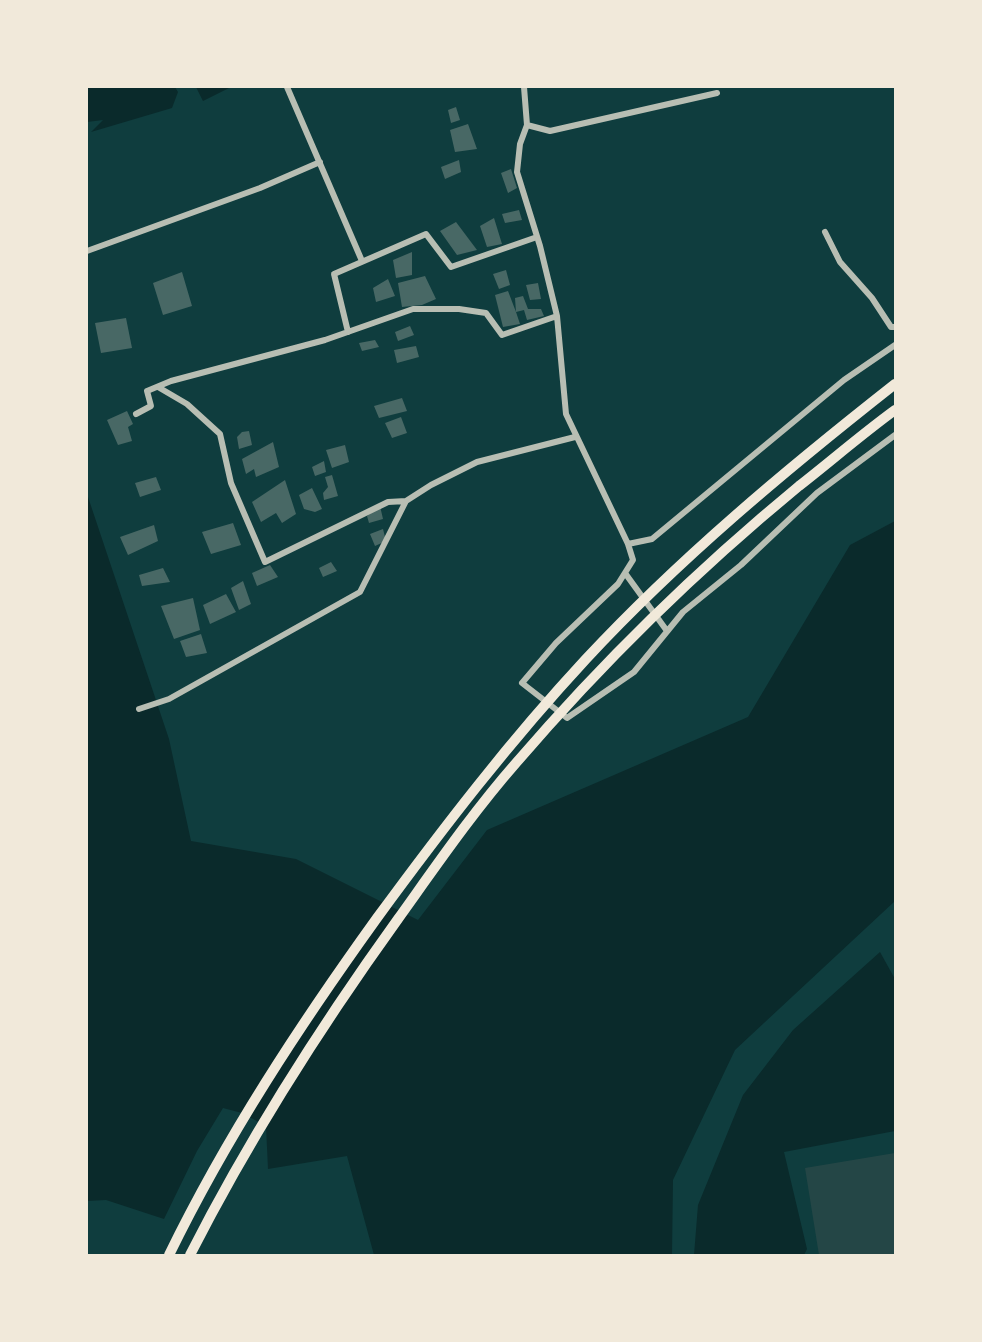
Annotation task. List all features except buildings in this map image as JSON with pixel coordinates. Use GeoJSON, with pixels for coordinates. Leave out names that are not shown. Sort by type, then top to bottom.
{"type":"FeatureCollection","features":[{"type":"Feature","properties":{"kind":"highway"},"geometry":{"type":"LineString","coordinates":[[169,1255],[205,1182],[309,1016],[461,803],[588,657],[711,536],[895,384]]}},
{"type":"Feature","properties":{"kind":"highway"},"geometry":{"type":"LineString","coordinates":[[190,1255],[237,1165],[284,1086],[363,968],[455,840],[514,764],[591,678],[730,543],[895,410]]}},
{"type":"Feature","properties":{"kind":"street"},"geometry":{"type":"LineString","coordinates":[[287,87],[362,261]]}},
{"type":"Feature","properties":{"kind":"street"},"geometry":{"type":"LineString","coordinates":[[524,87],[527,125],[520,144],[517,172],[537,237],[557,316],[566,414],[628,544],[633,560],[618,584],[556,643],[522,683],[567,718],[634,672],[683,612],[741,565],[817,493],[895,435]]}},
{"type":"Feature","properties":{"kind":"street"},"geometry":{"type":"LineString","coordinates":[[527,125],[550,131],[717,93]]}},
{"type":"Feature","properties":{"kind":"street"},"geometry":{"type":"LineString","coordinates":[[87,251],[260,188],[320,162]]}},
{"type":"Feature","properties":{"kind":"street"},"geometry":{"type":"LineString","coordinates":[[825,232],[840,262],[853,280],[872,298],[891,327],[895,327]]}},
{"type":"Feature","properties":{"kind":"street"},"geometry":{"type":"LineString","coordinates":[[348,332],[334,274],[426,234],[451,267],[537,237]]}},
{"type":"Feature","properties":{"kind":"street"},"geometry":{"type":"LineString","coordinates":[[136,414],[151,406],[147,391],[348,332],[413,309],[459,309],[486,313],[502,335],[557,316]]}},
{"type":"Feature","properties":{"kind":"street"},"geometry":{"type":"LineString","coordinates":[[628,544],[652,539],[844,380],[895,345]]}},
{"type":"Feature","properties":{"kind":"street"},"geometry":{"type":"LineString","coordinates":[[158,387],[187,404],[220,434],[231,483],[265,561],[388,502],[406,501]]}},
{"type":"Feature","properties":{"kind":"street"},"geometry":{"type":"LineString","coordinates":[[138,709],[169,699],[360,592],[406,501],[431,484],[477,462],[575,437]]}},
{"type":"Feature","properties":{"kind":"street"},"geometry":{"type":"LineString","coordinates":[[625,573],[667,632]]}},
{"type":"Feature","properties":{"kind":"shaded area"},"geometry":{"type":"Polygon","coordinates":[[[87,87],[175,87],[178,92],[172,108],[91,132],[103,120],[87,122],[87,87]]]}},
{"type":"Feature","properties":{"kind":"shaded area"},"geometry":{"type":"Polygon","coordinates":[[[196,87],[231,87],[203,101],[196,87]]]}},
{"type":"Feature","properties":{"kind":"shaded area"},"geometry":{"type":"Polygon","coordinates":[[[87,494],[169,739],[191,841],[296,859],[418,920],[487,830],[748,717],[850,545],[895,521],[895,901],[735,1050],[673,1180],[672,1255],[374,1255],[347,1156],[268,1169],[266,1126],[242,1113],[223,1108],[197,1151],[164,1219],[106,1200],[87,1201],[87,494]]]}},
{"type":"Feature","properties":{"kind":"shaded area"},"geometry":{"type":"Polygon","coordinates":[[[880,952],[895,979],[895,1131],[784,1152],[807,1249],[804,1255],[694,1255],[698,1205],[743,1095],[793,1030],[880,952]]]}},
{"type":"Feature","properties":{"kind":"shaded area"},"geometry":{"type":"Polygon","coordinates":[[[895,1153],[895,1255],[819,1255],[805,1168],[895,1153]]]}}]}
